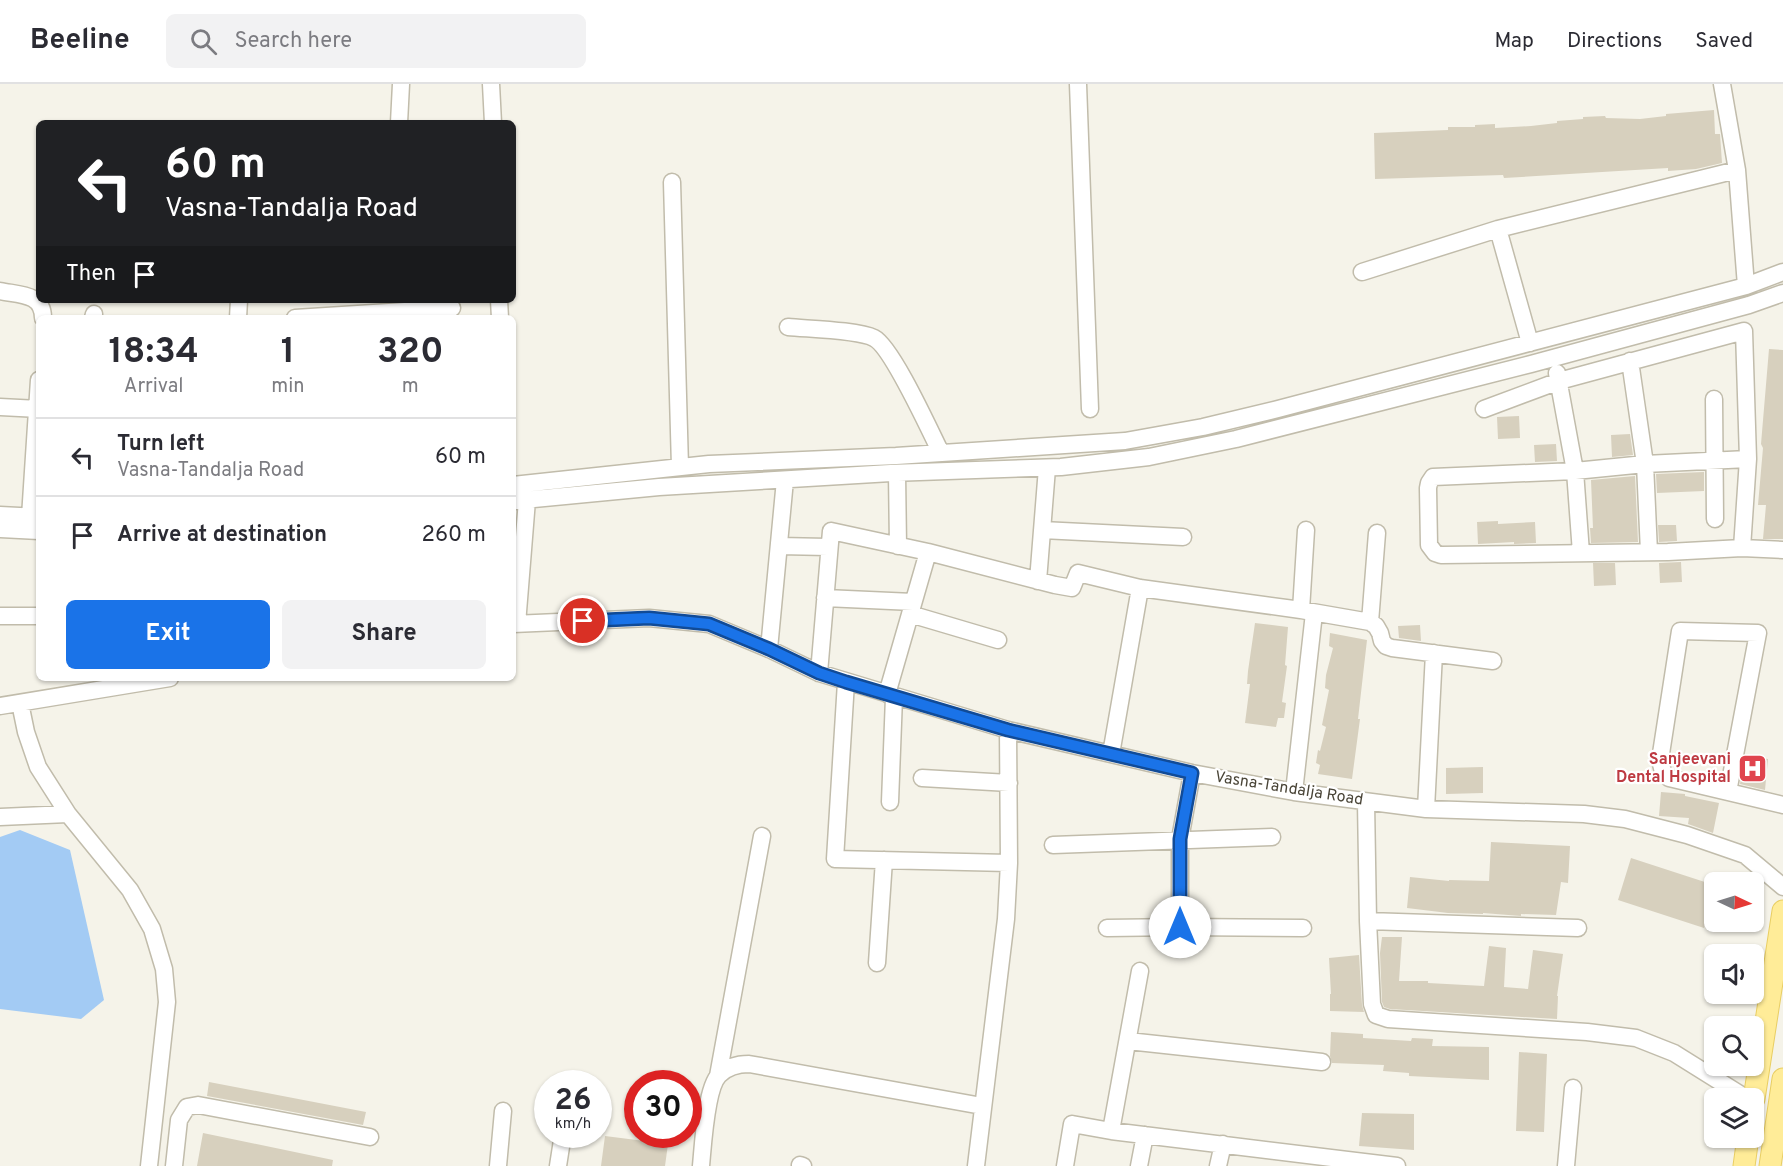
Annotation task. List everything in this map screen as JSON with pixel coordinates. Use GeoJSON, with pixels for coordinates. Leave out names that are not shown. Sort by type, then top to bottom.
{"type":"FeatureCollection","features":[{"type":"Feature","properties":{"kind":"main road"},"geometry":{"type":"LineString","coordinates":[[1756,1088],[1783,911]]}},
{"type":"Feature","properties":{"kind":"main road"},"geometry":{"type":"LineString","coordinates":[[1770,1166],[1779,1134],[1783,1079]]}},
{"type":"Feature","properties":{"kind":"main road"},"geometry":{"type":"LineString","coordinates":[[1744,1166],[1746,1148]]}},
{"type":"Feature","properties":{"kind":"street"},"geometry":{"type":"LineString","coordinates":[[399,120],[400,84]]}},
{"type":"Feature","properties":{"kind":"street"},"geometry":{"type":"LineString","coordinates":[[491,84],[493,120]]}},
{"type":"Feature","properties":{"kind":"street"},"geometry":{"type":"LineString","coordinates":[[1078,84],[1090,409]]}},
{"type":"Feature","properties":{"kind":"street"},"geometry":{"type":"LineString","coordinates":[[1722,84],[1737,170],[1746,286]]}},
{"type":"Feature","properties":{"kind":"street"},"geometry":{"type":"LineString","coordinates":[[1362,272],[1498,229],[1737,170]]}},
{"type":"Feature","properties":{"kind":"street"},"geometry":{"type":"LineString","coordinates":[[672,182],[680,467]]}},
{"type":"Feature","properties":{"kind":"street"},"geometry":{"type":"LineString","coordinates":[[1498,229],[1530,343]]}},
{"type":"Feature","properties":{"kind":"street"},"geometry":{"type":"LineString","coordinates":[[516,485],[680,467],[1125,441],[1278,410],[1746,286],[1783,272]]}},
{"type":"Feature","properties":{"kind":"street"},"geometry":{"type":"LineString","coordinates":[[0,291],[36,300]]}},
{"type":"Feature","properties":{"kind":"street"},"geometry":{"type":"LineString","coordinates":[[516,599],[520,500],[659,487],[897,473],[1047,468],[1149,457],[1236,440],[1555,358],[1749,305],[1783,293]]}},
{"type":"Feature","properties":{"kind":"street"},"geometry":{"type":"LineString","coordinates":[[342,315],[452,308]]}},
{"type":"Feature","properties":{"kind":"street"},"geometry":{"type":"LineString","coordinates":[[788,327],[863,335],[876,339],[884,346],[900,373],[942,453]]}},
{"type":"Feature","properties":{"kind":"street"},"geometry":{"type":"LineString","coordinates":[[1484,409],[1559,381],[1744,331],[1748,459],[1742,548]]}},
{"type":"Feature","properties":{"kind":"street"},"geometry":{"type":"LineString","coordinates":[[1550,338],[1575,471],[1581,553]]}},
{"type":"Feature","properties":{"kind":"street"},"geometry":{"type":"LineString","coordinates":[[1630,361],[1646,464],[1649,552]]}},
{"type":"Feature","properties":{"kind":"street"},"geometry":{"type":"LineString","coordinates":[[1714,399],[1715,519]]}},
{"type":"Feature","properties":{"kind":"street"},"geometry":{"type":"LineString","coordinates":[[0,407],[36,409]]}},
{"type":"Feature","properties":{"kind":"street"},"geometry":{"type":"LineString","coordinates":[[1748,459],[1646,464],[1575,471],[1433,477],[1428,488],[1430,545],[1435,553],[1441,555],[1649,552],[1742,548],[1783,550]]}},
{"type":"Feature","properties":{"kind":"street"},"geometry":{"type":"LineString","coordinates":[[1038,581],[1047,468]]}},
{"type":"Feature","properties":{"kind":"street"},"geometry":{"type":"LineString","coordinates":[[897,473],[897,546]]}},
{"type":"Feature","properties":{"kind":"street"},"geometry":{"type":"LineString","coordinates":[[769,649],[785,480]]}},
{"type":"Feature","properties":{"kind":"street"},"geometry":{"type":"LineString","coordinates":[[0,515],[36,522]]}},
{"type":"Feature","properties":{"kind":"street"},"geometry":{"type":"LineString","coordinates":[[0,529],[36,522]]}},
{"type":"Feature","properties":{"kind":"street"},"geometry":{"type":"LineString","coordinates":[[1042,530],[1183,537]]}},
{"type":"Feature","properties":{"kind":"street"},"geometry":{"type":"LineString","coordinates":[[1294,792],[1308,611],[1306,530]]}},
{"type":"Feature","properties":{"kind":"street"},"geometry":{"type":"LineString","coordinates":[[819,673],[831,531],[928,552],[1072,588],[1078,573],[1140,588],[1308,611],[1370,622],[1376,626],[1386,646],[1493,661]]}},
{"type":"Feature","properties":{"kind":"street"},"geometry":{"type":"LineString","coordinates":[[1370,622],[1377,533]]}},
{"type":"Feature","properties":{"kind":"street"},"geometry":{"type":"LineString","coordinates":[[779,546],[828,547]]}},
{"type":"Feature","properties":{"kind":"street"},"geometry":{"type":"LineString","coordinates":[[890,802],[890,695],[928,552]]}},
{"type":"Feature","properties":{"kind":"street"},"geometry":{"type":"LineString","coordinates":[[1111,754],[1140,588]]}},
{"type":"Feature","properties":{"kind":"street"},"geometry":{"type":"LineString","coordinates":[[825,598],[912,608],[998,640]]}},
{"type":"Feature","properties":{"kind":"street"},"geometry":{"type":"LineString","coordinates":[[0,616],[36,616]]}},
{"type":"Feature","properties":{"kind":"street","name":"Vasna-Tandalja Road"},"geometry":{"type":"LineString","coordinates":[[516,624],[649,618],[709,624],[819,673],[1008,730],[1192,773],[1294,792],[1426,809],[1584,814],[1625,819],[1688,835],[1745,855],[1783,887]]}},
{"type":"Feature","properties":{"kind":"street"},"geometry":{"type":"LineString","coordinates":[[1728,792],[1758,633],[1680,631],[1660,760],[1663,772],[1669,778],[1728,792],[1783,805]]}},
{"type":"Feature","properties":{"kind":"street"},"geometry":{"type":"LineString","coordinates":[[1426,809],[1434,653]]}},
{"type":"Feature","properties":{"kind":"street"},"geometry":{"type":"LineString","coordinates":[[0,706],[149,681]]}},
{"type":"Feature","properties":{"kind":"street"},"geometry":{"type":"LineString","coordinates":[[846,682],[835,859],[1009,863]]}},
{"type":"Feature","properties":{"kind":"street"},"geometry":{"type":"LineString","coordinates":[[20,703],[26,732],[38,767],[68,814],[130,891],[152,929],[164,969],[167,1002],[148,1166]]}},
{"type":"Feature","properties":{"kind":"street"},"geometry":{"type":"LineString","coordinates":[[976,1166],[1001,969],[1009,863],[1008,730]]}},
{"type":"Feature","properties":{"kind":"street"},"geometry":{"type":"LineString","coordinates":[[1180,927],[1180,839],[1192,773]]}},
{"type":"Feature","properties":{"kind":"street"},"geometry":{"type":"LineString","coordinates":[[922,778],[1009,783]]}},
{"type":"Feature","properties":{"kind":"street"},"geometry":{"type":"LineString","coordinates":[[1366,802],[1368,921],[1372,1004],[1376,1015],[1388,1019],[1587,1032],[1635,1038],[1674,1053],[1730,1088]]}},
{"type":"Feature","properties":{"kind":"street"},"geometry":{"type":"LineString","coordinates":[[0,817],[68,814]]}},
{"type":"Feature","properties":{"kind":"street"},"geometry":{"type":"LineString","coordinates":[[700,1166],[710,1094],[717,1076],[762,836]]}},
{"type":"Feature","properties":{"kind":"street"},"geometry":{"type":"LineString","coordinates":[[1053,844],[1272,837]]}},
{"type":"Feature","properties":{"kind":"street"},"geometry":{"type":"LineString","coordinates":[[877,963],[884,860]]}},
{"type":"Feature","properties":{"kind":"street"},"geometry":{"type":"LineString","coordinates":[[1368,921],[1578,928]]}},
{"type":"Feature","properties":{"kind":"street"},"geometry":{"type":"LineString","coordinates":[[1107,928],[1303,928]]}},
{"type":"Feature","properties":{"kind":"street"},"geometry":{"type":"LineString","coordinates":[[1112,1131],[1140,971]]}},
{"type":"Feature","properties":{"kind":"street"},"geometry":{"type":"LineString","coordinates":[[1128,1041],[1322,1062]]}},
{"type":"Feature","properties":{"kind":"street"},"geometry":{"type":"LineString","coordinates":[[717,1076],[729,1067],[749,1064],[982,1106]]}},
{"type":"Feature","properties":{"kind":"street"},"geometry":{"type":"LineString","coordinates":[[1566,1166],[1573,1088]]}},
{"type":"Feature","properties":{"kind":"street"},"geometry":{"type":"LineString","coordinates":[[174,1166],[179,1120],[187,1107],[198,1105],[370,1137]]}},
{"type":"Feature","properties":{"kind":"street"},"geometry":{"type":"LineString","coordinates":[[498,1166],[503,1111]]}},
{"type":"Feature","properties":{"kind":"street"},"geometry":{"type":"LineString","coordinates":[[1065,1166],[1072,1124],[1112,1131],[1397,1166]]}},
{"type":"Feature","properties":{"kind":"street"},"geometry":{"type":"LineString","coordinates":[[1140,1166],[1145,1135]]}},
{"type":"Feature","properties":{"kind":"street"},"geometry":{"type":"LineString","coordinates":[[1218,1166],[1223,1144]]}},
{"type":"Feature","properties":{"kind":"street"},"geometry":{"type":"LineString","coordinates":[[558,1166],[561,1148]]}},
{"type":"Feature","properties":{"kind":"water"},"geometry":{"type":"Polygon","coordinates":[[[20,830],[70,850],[104,1000],[81,1019],[0,1009],[0,837],[20,830]]]}},
{"type":"Feature","properties":{"kind":"building"},"geometry":{"type":"Polygon","coordinates":[[[1714,110],[1715,134],[1720,134],[1722,163],[1696,169],[1668,171],[1668,168],[1504,178],[1503,175],[1375,179],[1374,133],[1448,130],[1448,127],[1495,124],[1495,128],[1531,126],[1583,119],[1583,117],[1640,119],[1666,116],[1666,114],[1714,110]]]}},
{"type":"Feature","properties":{"kind":"building"},"geometry":{"type":"Polygon","coordinates":[[[1769,349],[1783,350],[1783,539],[1763,539],[1766,505],[1758,505],[1769,349]]]}},
{"type":"Feature","properties":{"kind":"building"},"geometry":{"type":"Polygon","coordinates":[[[1519,416],[1520,438],[1498,439],[1497,417],[1519,416]]]}},
{"type":"Feature","properties":{"kind":"building"},"geometry":{"type":"Polygon","coordinates":[[[1630,434],[1633,455],[1612,457],[1611,435],[1630,434]]]}},
{"type":"Feature","properties":{"kind":"building"},"geometry":{"type":"Polygon","coordinates":[[[1556,444],[1557,461],[1535,462],[1534,445],[1556,444]]]}},
{"type":"Feature","properties":{"kind":"building"},"geometry":{"type":"Polygon","coordinates":[[[1704,472],[1704,491],[1657,493],[1656,474],[1704,472]]]}},
{"type":"Feature","properties":{"kind":"building"},"geometry":{"type":"Polygon","coordinates":[[[1635,476],[1638,542],[1591,543],[1590,528],[1593,528],[1591,480],[1635,476]]]}},
{"type":"Feature","properties":{"kind":"building"},"geometry":{"type":"Polygon","coordinates":[[[1498,521],[1498,524],[1535,522],[1536,543],[1478,544],[1477,522],[1498,521]]]}},
{"type":"Feature","properties":{"kind":"building"},"geometry":{"type":"Polygon","coordinates":[[[1658,525],[1676,525],[1677,541],[1659,542],[1658,525]]]}},
{"type":"Feature","properties":{"kind":"building"},"geometry":{"type":"Polygon","coordinates":[[[1681,562],[1682,582],[1660,583],[1659,563],[1681,562]]]}},
{"type":"Feature","properties":{"kind":"building"},"geometry":{"type":"Polygon","coordinates":[[[1593,563],[1615,563],[1616,585],[1594,586],[1593,563]]]}},
{"type":"Feature","properties":{"kind":"building"},"geometry":{"type":"Polygon","coordinates":[[[1255,623],[1288,627],[1285,665],[1287,666],[1282,702],[1286,703],[1284,718],[1278,718],[1276,727],[1245,723],[1250,684],[1247,684],[1248,671],[1255,623]]]}},
{"type":"Feature","properties":{"kind":"building"},"geometry":{"type":"Polygon","coordinates":[[[1420,625],[1421,641],[1399,638],[1398,626],[1420,625]]]}},
{"type":"Feature","properties":{"kind":"building"},"geometry":{"type":"Polygon","coordinates":[[[1330,633],[1367,640],[1352,779],[1318,774],[1320,765],[1316,763],[1326,727],[1322,725],[1329,690],[1325,688],[1326,675],[1333,648],[1329,646],[1330,633]]]}},
{"type":"Feature","properties":{"kind":"building"},"geometry":{"type":"Polygon","coordinates":[[[1746,756],[1768,759],[1765,790],[1740,784],[1746,756]]]}},
{"type":"Feature","properties":{"kind":"building"},"geometry":{"type":"Polygon","coordinates":[[[1483,767],[1483,793],[1446,794],[1446,768],[1483,767]]]}},
{"type":"Feature","properties":{"kind":"building"},"geometry":{"type":"Polygon","coordinates":[[[1661,792],[1685,794],[1685,796],[1719,803],[1713,833],[1688,824],[1689,818],[1659,816],[1661,792]]]}},
{"type":"Feature","properties":{"kind":"building"},"geometry":{"type":"Polygon","coordinates":[[[1491,842],[1570,846],[1568,883],[1561,882],[1556,915],[1448,913],[1407,908],[1410,877],[1449,881],[1489,881],[1491,842]]]}},
{"type":"Feature","properties":{"kind":"building"},"geometry":{"type":"Polygon","coordinates":[[[1631,858],[1704,882],[1704,928],[1618,900],[1631,858]]]}},
{"type":"Feature","properties":{"kind":"building"},"geometry":{"type":"Polygon","coordinates":[[[1382,937],[1402,937],[1399,981],[1484,986],[1489,946],[1506,948],[1504,987],[1528,989],[1533,950],[1563,954],[1557,996],[1557,1019],[1384,1007],[1380,953],[1382,937]]]}},
{"type":"Feature","properties":{"kind":"building"},"geometry":{"type":"Polygon","coordinates":[[[1359,955],[1364,1012],[1330,1011],[1329,958],[1359,955]]]}},
{"type":"Feature","properties":{"kind":"building"},"geometry":{"type":"Polygon","coordinates":[[[1331,1032],[1363,1034],[1363,1038],[1411,1041],[1412,1038],[1433,1039],[1432,1046],[1489,1047],[1489,1080],[1409,1076],[1409,1073],[1383,1071],[1384,1065],[1332,1063],[1331,1032]]]}},
{"type":"Feature","properties":{"kind":"building"},"geometry":{"type":"Polygon","coordinates":[[[1519,1052],[1547,1054],[1544,1132],[1516,1131],[1519,1052]]]}},
{"type":"Feature","properties":{"kind":"building"},"geometry":{"type":"Polygon","coordinates":[[[209,1082],[366,1112],[363,1125],[207,1096],[209,1082]]]}},
{"type":"Feature","properties":{"kind":"building"},"geometry":{"type":"Polygon","coordinates":[[[1362,1113],[1414,1114],[1414,1150],[1359,1146],[1362,1113]]]}},
{"type":"Feature","properties":{"kind":"building"},"geometry":{"type":"Polygon","coordinates":[[[203,1133],[333,1160],[332,1166],[197,1166],[203,1133]]]}},
{"type":"Feature","properties":{"kind":"building"},"geometry":{"type":"Polygon","coordinates":[[[612,1137],[624,1138],[624,1148],[667,1148],[665,1166],[601,1166],[603,1148],[612,1148],[612,1137]]]}},
{"type":"Feature","properties":{"kind":"place","name":"Sanjeevani Dental Hospital"},"geometry":{"type":"Point","coordinates":[1752,769]}},
{"type":"Feature","properties":{"kind":"route"},"geometry":{"type":"LineString","coordinates":[[583,621],[649,618],[709,624],[819,673],[846,682],[1008,730],[1192,773],[1180,839],[1180,927]]}}]}
